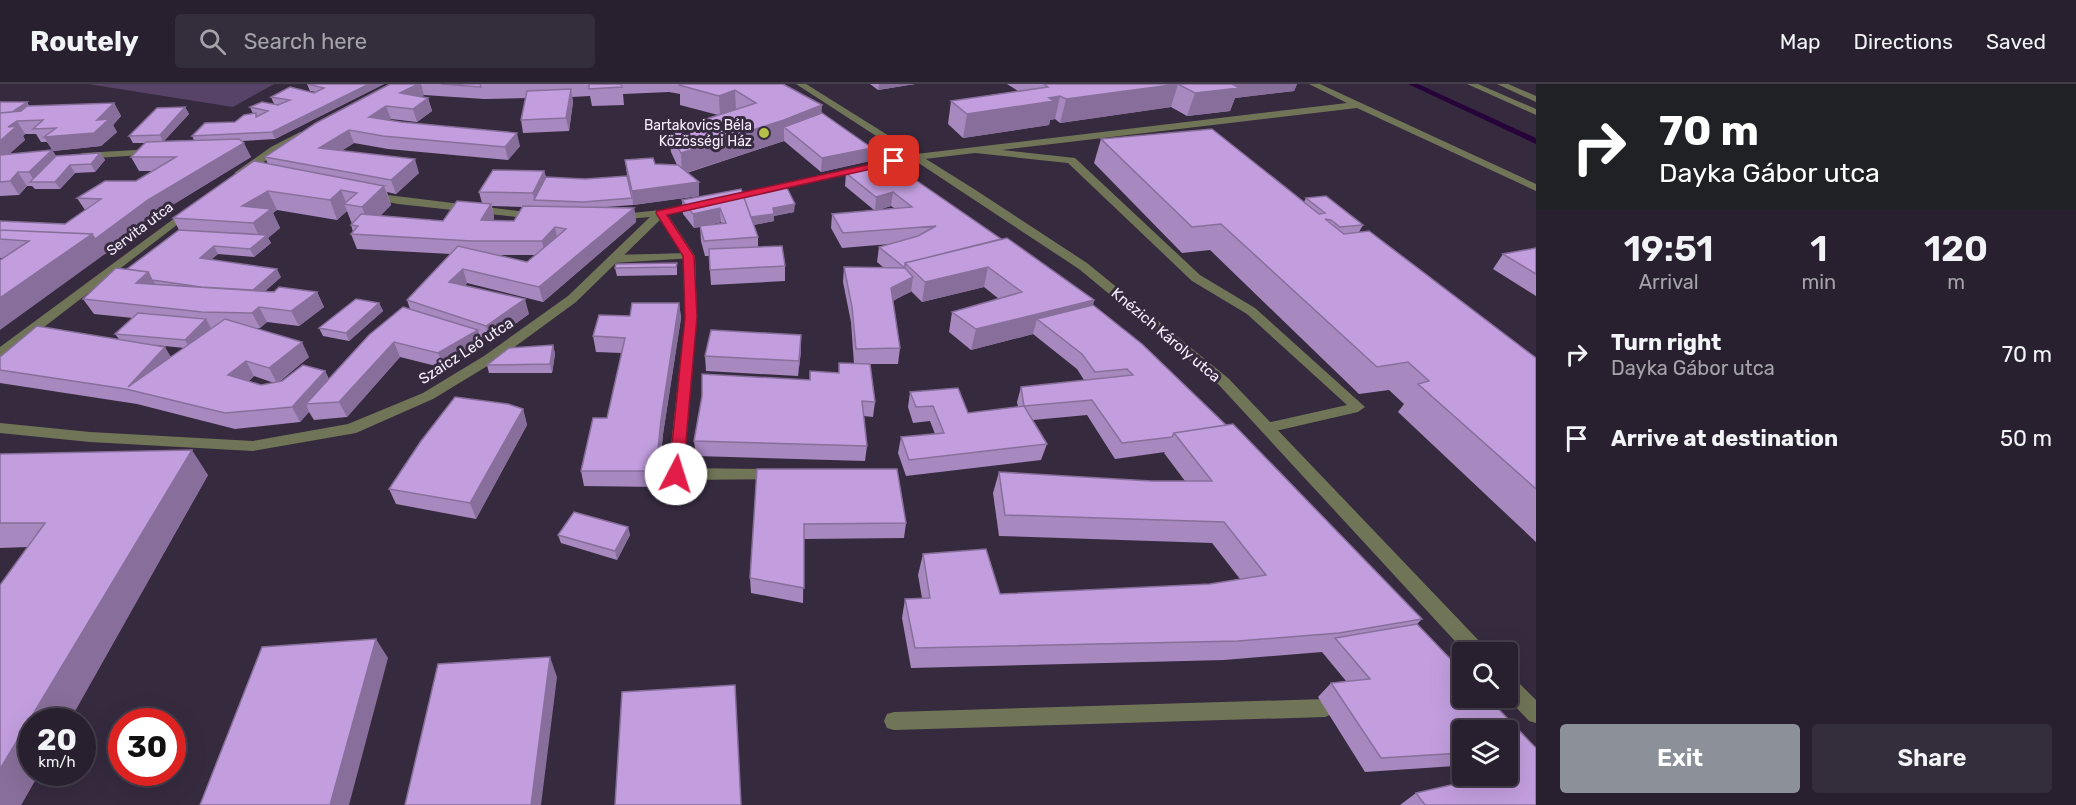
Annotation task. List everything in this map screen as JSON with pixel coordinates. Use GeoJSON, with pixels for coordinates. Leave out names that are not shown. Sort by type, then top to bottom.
{"type":"FeatureCollection","features":[{"type":"Feature","properties":{"kind":"street","name":"Knézich Károly utca"},"geometry":{"type":"LineString","coordinates":[[800,84],[1083,266],[1223,381],[1468,642]]}},
{"type":"Feature","properties":{"kind":"street"},"geometry":{"type":"LineString","coordinates":[[1313,84],[1536,188]]}},
{"type":"Feature","properties":{"kind":"street"},"geometry":{"type":"LineString","coordinates":[[1472,84],[1536,112]]}},
{"type":"Feature","properties":{"kind":"street"},"geometry":{"type":"LineString","coordinates":[[1502,84],[1536,99]]}},
{"type":"Feature","properties":{"kind":"street"},"geometry":{"type":"LineString","coordinates":[[604,218],[661,213],[916,157],[1357,105]]}},
{"type":"Feature","properties":{"kind":"street"},"geometry":{"type":"LineString","coordinates":[[264,175],[237,174],[274,149],[314,128]]}},
{"type":"Feature","properties":{"kind":"street"},"geometry":{"type":"LineString","coordinates":[[251,150],[274,149]]}},
{"type":"Feature","properties":{"kind":"street"},"geometry":{"type":"LineString","coordinates":[[975,150],[1071,160],[1196,278],[1251,311],[1358,407],[1267,428]]}},
{"type":"Feature","properties":{"kind":"street"},"geometry":{"type":"LineString","coordinates":[[68,158],[171,152]]}},
{"type":"Feature","properties":{"kind":"street"},"geometry":{"type":"LineString","coordinates":[[364,195],[477,211],[546,216]]}},
{"type":"Feature","properties":{"kind":"street","name":"Servita utca"},"geometry":{"type":"LineString","coordinates":[[0,354],[205,199]]}},
{"type":"Feature","properties":{"kind":"street"},"geometry":{"type":"LineString","coordinates":[[661,213],[689,256],[691,317],[676,474],[790,475]]}},
{"type":"Feature","properties":{"kind":"street","name":"Szaicz Leó utca"},"geometry":{"type":"LineString","coordinates":[[0,428],[90,437],[253,446],[351,429],[428,396],[489,359],[572,299],[661,213]]}},
{"type":"Feature","properties":{"kind":"street"},"geometry":{"type":"LineString","coordinates":[[613,259],[689,256]]}},
{"type":"Feature","properties":{"kind":"street"},"geometry":{"type":"LineString","coordinates":[[1518,695],[1536,714]]}},
{"type":"Feature","properties":{"kind":"street"},"geometry":{"type":"LineString","coordinates":[[894,721],[1325,708]]}},
{"type":"Feature","properties":{"kind":"shaded area"},"geometry":{"type":"Polygon","coordinates":[[[88,84],[274,84],[233,107],[88,84]]]}},
{"type":"Feature","properties":{"kind":"building"},"geometry":{"type":"Polygon","coordinates":[[[307,84],[369,84],[272,132],[192,136],[205,123],[235,122],[244,115],[256,113],[256,117],[268,111],[250,107],[262,102],[278,105],[290,100],[271,97],[290,87],[314,93],[324,88],[307,84]]]}},
{"type":"Feature","properties":{"kind":"building"},"geometry":{"type":"Polygon","coordinates":[[[390,84],[418,84],[400,93],[428,98],[413,109],[386,106],[369,117],[517,133],[505,147],[383,136],[349,130],[319,148],[415,159],[391,180],[265,157],[316,123],[390,84]]]}},
{"type":"Feature","properties":{"kind":"building"},"geometry":{"type":"Polygon","coordinates":[[[441,84],[480,84],[481,87],[441,84]]]}},
{"type":"Feature","properties":{"kind":"building"},"geometry":{"type":"Polygon","coordinates":[[[589,84],[621,84],[622,87],[589,89],[589,84]]]}},
{"type":"Feature","properties":{"kind":"building"},"geometry":{"type":"Polygon","coordinates":[[[680,84],[783,84],[822,105],[784,120],[681,153],[669,131],[756,103],[735,90],[719,96],[680,84]]]}},
{"type":"Feature","properties":{"kind":"building"},"geometry":{"type":"Polygon","coordinates":[[[1044,84],[1178,84],[1066,99],[1060,96],[1049,98],[1054,101],[967,114],[951,101],[1048,87],[1044,84]]]}},
{"type":"Feature","properties":{"kind":"building"},"geometry":{"type":"Polygon","coordinates":[[[1178,84],[1232,84],[1239,88],[1195,93],[1178,84]]]}},
{"type":"Feature","properties":{"kind":"building"},"geometry":{"type":"Polygon","coordinates":[[[571,89],[566,118],[521,120],[527,91],[571,89]]]}},
{"type":"Feature","properties":{"kind":"building"},"geometry":{"type":"Polygon","coordinates":[[[0,102],[27,102],[12,112],[0,113],[0,102]]]}},
{"type":"Feature","properties":{"kind":"building"},"geometry":{"type":"Polygon","coordinates":[[[114,103],[97,120],[109,119],[94,133],[44,137],[56,128],[33,129],[43,120],[17,121],[8,127],[17,126],[0,141],[0,113],[21,111],[27,106],[114,103]]]}},
{"type":"Feature","properties":{"kind":"building"},"geometry":{"type":"Polygon","coordinates":[[[185,107],[160,135],[129,136],[157,108],[185,107]]]}},
{"type":"Feature","properties":{"kind":"building"},"geometry":{"type":"Polygon","coordinates":[[[822,113],[872,148],[822,158],[784,127],[822,113]]]}},
{"type":"Feature","properties":{"kind":"building"},"geometry":{"type":"Polygon","coordinates":[[[1212,129],[1319,214],[1325,213],[1306,198],[1326,196],[1363,225],[1340,227],[1331,220],[1325,219],[1344,234],[1369,231],[1536,358],[1536,489],[1418,384],[1429,381],[1408,362],[1377,367],[1221,224],[1192,227],[1101,139],[1212,129]]]}},
{"type":"Feature","properties":{"kind":"building"},"geometry":{"type":"Polygon","coordinates":[[[239,139],[244,143],[148,200],[95,239],[92,234],[0,230],[0,221],[65,224],[101,199],[77,198],[105,181],[136,181],[176,157],[131,157],[146,142],[239,139]]]}},
{"type":"Feature","properties":{"kind":"building"},"geometry":{"type":"Polygon","coordinates":[[[52,150],[29,172],[18,172],[10,181],[0,182],[0,155],[52,150]]]}},
{"type":"Feature","properties":{"kind":"building"},"geometry":{"type":"Polygon","coordinates":[[[100,153],[91,164],[70,165],[55,182],[30,182],[56,156],[100,153]]]}},
{"type":"Feature","properties":{"kind":"building"},"geometry":{"type":"Polygon","coordinates":[[[653,158],[655,164],[678,165],[699,182],[632,191],[625,160],[653,158]]]}},
{"type":"Feature","properties":{"kind":"building"},"geometry":{"type":"Polygon","coordinates":[[[254,161],[384,186],[362,207],[344,204],[357,193],[341,190],[330,200],[268,191],[242,206],[271,209],[253,223],[173,218],[254,161]]]}},
{"type":"Feature","properties":{"kind":"building"},"geometry":{"type":"Polygon","coordinates":[[[888,161],[1001,239],[905,263],[905,268],[879,247],[918,236],[936,226],[843,233],[832,214],[912,207],[893,192],[876,197],[846,173],[888,161]]]}},
{"type":"Feature","properties":{"kind":"building"},"geometry":{"type":"Polygon","coordinates":[[[493,170],[544,171],[533,193],[479,192],[493,170]]]}},
{"type":"Feature","properties":{"kind":"building"},"geometry":{"type":"Polygon","coordinates":[[[627,176],[632,198],[583,202],[534,200],[546,177],[585,179],[627,176]]]}},
{"type":"Feature","properties":{"kind":"building"},"geometry":{"type":"Polygon","coordinates":[[[786,186],[795,204],[773,208],[774,214],[751,217],[743,195],[786,186]]]}},
{"type":"Feature","properties":{"kind":"building"},"geometry":{"type":"Polygon","coordinates":[[[741,189],[758,237],[704,241],[700,226],[726,223],[720,208],[693,214],[682,200],[741,189]]]}},
{"type":"Feature","properties":{"kind":"building"},"geometry":{"type":"Polygon","coordinates":[[[457,201],[491,204],[481,220],[514,221],[523,206],[634,208],[539,287],[463,269],[449,282],[525,299],[486,326],[407,300],[458,246],[527,262],[566,229],[555,227],[542,241],[472,241],[351,234],[358,226],[351,225],[361,214],[443,221],[457,201]]]}},
{"type":"Feature","properties":{"kind":"building"},"geometry":{"type":"Polygon","coordinates":[[[0,230],[92,234],[0,298],[0,260],[29,241],[0,239],[0,230]]]}},
{"type":"Feature","properties":{"kind":"building"},"geometry":{"type":"Polygon","coordinates":[[[179,230],[267,235],[250,249],[214,246],[200,258],[277,269],[253,290],[201,287],[152,280],[148,272],[127,269],[179,230]]]}},
{"type":"Feature","properties":{"kind":"building"},"geometry":{"type":"Polygon","coordinates":[[[1007,238],[1094,300],[976,329],[952,312],[1022,292],[988,267],[925,282],[905,263],[1007,238]]]}},
{"type":"Feature","properties":{"kind":"building"},"geometry":{"type":"Polygon","coordinates":[[[782,246],[785,266],[710,270],[709,249],[782,246]]]}},
{"type":"Feature","properties":{"kind":"building"},"geometry":{"type":"Polygon","coordinates":[[[1536,248],[1536,274],[1503,254],[1536,248]]]}},
{"type":"Feature","properties":{"kind":"building"},"geometry":{"type":"Polygon","coordinates":[[[677,263],[676,267],[615,268],[616,264],[677,263]]]}},
{"type":"Feature","properties":{"kind":"building"},"geometry":{"type":"Polygon","coordinates":[[[844,267],[905,268],[913,277],[891,288],[900,348],[856,349],[852,307],[844,267]]]}},
{"type":"Feature","properties":{"kind":"building"},"geometry":{"type":"Polygon","coordinates":[[[116,268],[148,272],[136,283],[274,292],[279,287],[317,292],[291,311],[259,307],[252,313],[202,312],[83,299],[116,268]]]}},
{"type":"Feature","properties":{"kind":"building"},"geometry":{"type":"Polygon","coordinates":[[[356,299],[379,303],[346,333],[319,328],[356,299]]]}},
{"type":"Feature","properties":{"kind":"building"},"geometry":{"type":"Polygon","coordinates":[[[632,303],[679,303],[661,419],[656,471],[581,471],[593,418],[607,418],[625,338],[593,336],[599,315],[630,316],[632,303]]]}},
{"type":"Feature","properties":{"kind":"building"},"geometry":{"type":"Polygon","coordinates":[[[1093,305],[1142,344],[1226,425],[1174,433],[1172,437],[1122,443],[1092,400],[1024,406],[1021,387],[1133,375],[1127,369],[1095,372],[1082,354],[1037,319],[1093,305]]]}},
{"type":"Feature","properties":{"kind":"building"},"geometry":{"type":"Polygon","coordinates":[[[403,307],[478,330],[438,353],[394,342],[339,402],[306,404],[369,335],[403,307]]]}},
{"type":"Feature","properties":{"kind":"building"},"geometry":{"type":"Polygon","coordinates":[[[138,313],[206,319],[185,340],[115,334],[138,313]]]}},
{"type":"Feature","properties":{"kind":"building"},"geometry":{"type":"Polygon","coordinates":[[[225,319],[302,342],[269,368],[246,361],[228,375],[261,385],[282,381],[303,365],[325,371],[292,407],[225,413],[126,389],[0,370],[0,357],[37,326],[165,347],[128,387],[225,319]]]}},
{"type":"Feature","properties":{"kind":"building"},"geometry":{"type":"Polygon","coordinates":[[[711,330],[801,335],[799,361],[705,356],[711,330]]]}},
{"type":"Feature","properties":{"kind":"building"},"geometry":{"type":"Polygon","coordinates":[[[553,345],[550,364],[487,365],[509,348],[553,345]]]}},
{"type":"Feature","properties":{"kind":"building"},"geometry":{"type":"Polygon","coordinates":[[[839,363],[870,364],[875,402],[862,401],[867,446],[694,441],[702,396],[702,374],[810,380],[810,371],[839,373],[839,363]]]}},
{"type":"Feature","properties":{"kind":"building"},"geometry":{"type":"Polygon","coordinates":[[[958,388],[968,413],[1024,406],[1047,444],[909,460],[901,437],[944,433],[933,406],[916,407],[910,392],[958,388]]]}},
{"type":"Feature","properties":{"kind":"building"},"geometry":{"type":"Polygon","coordinates":[[[455,397],[508,404],[523,409],[470,503],[389,489],[421,441],[455,397]]]}},
{"type":"Feature","properties":{"kind":"building"},"geometry":{"type":"Polygon","coordinates":[[[1233,424],[1422,619],[1339,633],[1238,641],[915,648],[905,599],[930,598],[923,554],[986,549],[1000,594],[1210,584],[1266,575],[1224,522],[1005,515],[999,472],[1151,481],[1212,481],[1174,433],[1233,424]]]}},
{"type":"Feature","properties":{"kind":"building"},"geometry":{"type":"Polygon","coordinates":[[[192,450],[37,708],[18,708],[18,739],[0,769],[0,585],[45,523],[0,523],[0,454],[192,450]]]}},
{"type":"Feature","properties":{"kind":"building"},"geometry":{"type":"Polygon","coordinates":[[[757,469],[897,469],[906,523],[804,524],[804,588],[750,578],[757,469]]]}},
{"type":"Feature","properties":{"kind":"building"},"geometry":{"type":"Polygon","coordinates":[[[574,512],[628,527],[615,551],[558,535],[574,512]]]}},
{"type":"Feature","properties":{"kind":"building"},"geometry":{"type":"Polygon","coordinates":[[[1417,624],[1452,661],[1452,708],[1498,708],[1509,720],[1452,720],[1452,754],[1381,758],[1331,683],[1370,679],[1335,638],[1417,624]]]}},
{"type":"Feature","properties":{"kind":"building"},"geometry":{"type":"Polygon","coordinates":[[[376,639],[330,805],[200,805],[262,647],[376,639]]]}},
{"type":"Feature","properties":{"kind":"building"},"geometry":{"type":"Polygon","coordinates":[[[550,657],[531,805],[405,805],[438,664],[550,657]]]}},
{"type":"Feature","properties":{"kind":"building"},"geometry":{"type":"Polygon","coordinates":[[[735,685],[741,805],[615,805],[622,692],[735,685]]]}},
{"type":"Feature","properties":{"kind":"building"},"geometry":{"type":"Polygon","coordinates":[[[1518,729],[1536,748],[1536,805],[1425,805],[1416,793],[1452,785],[1518,786],[1518,729]]]}},
{"type":"Feature","properties":{"kind":"waterway"},"geometry":{"type":"LineString","coordinates":[[1412,84],[1536,141]]}},
{"type":"Feature","properties":{"kind":"place","name":"Bartakovics Béla Közösségi Ház"},"geometry":{"type":"Point","coordinates":[764,133]}},
{"type":"Feature","properties":{"kind":"route"},"geometry":{"type":"LineString","coordinates":[[676,474],[691,317],[689,256],[661,213],[894,161]]}}]}
